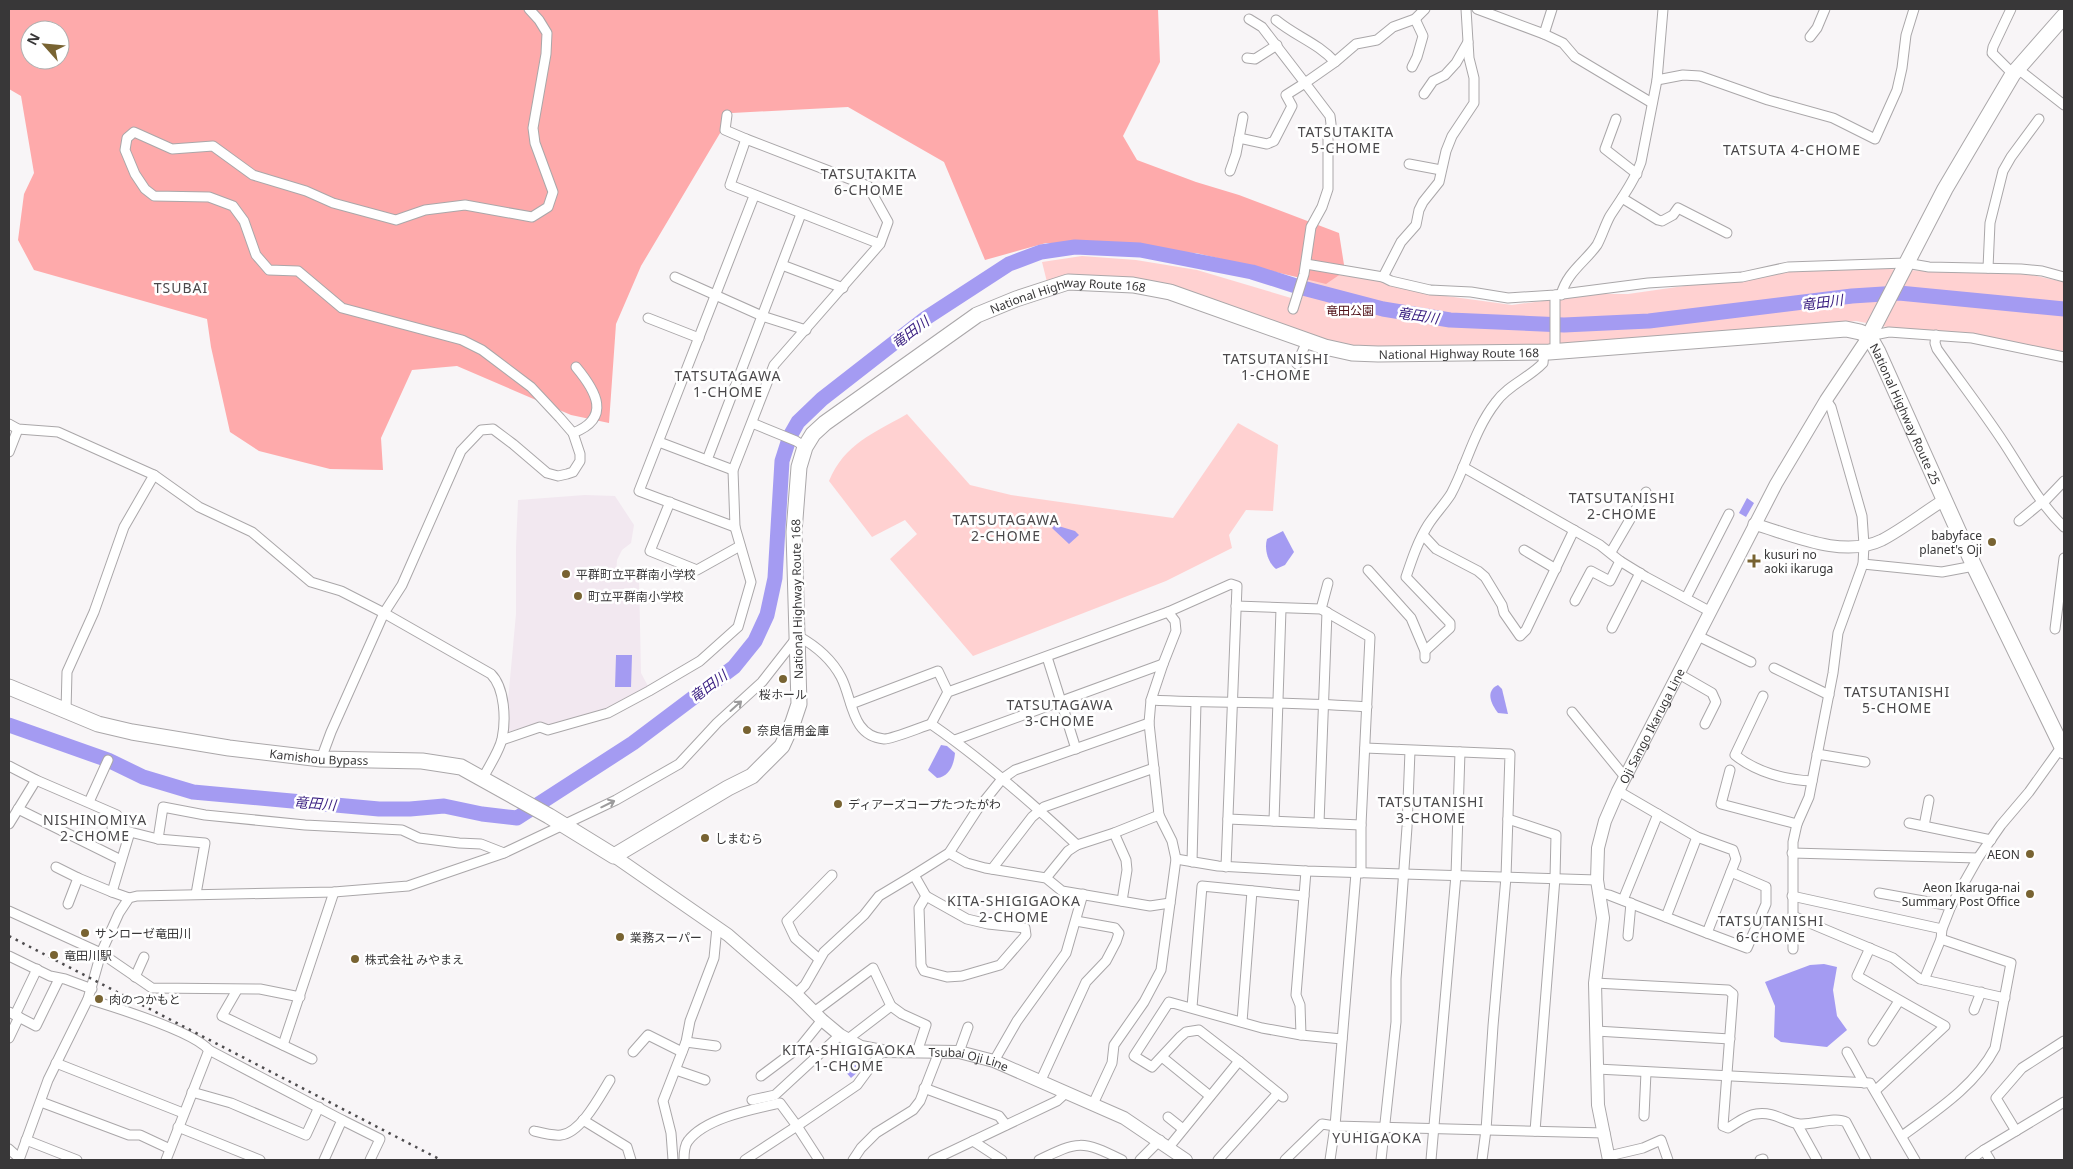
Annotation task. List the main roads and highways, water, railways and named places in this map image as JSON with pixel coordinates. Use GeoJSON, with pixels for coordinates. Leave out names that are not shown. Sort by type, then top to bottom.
{"type":"FeatureCollection","features":[{"type":"Feature","properties":{"kind":"highway","name":"National Highway Route 25"},"geometry":{"type":"LineString","coordinates":[[2063,749],[1974,566],[1878,352],[1869,336],[1945,189],[2015,71],[2064,16]]}},
{"type":"Feature","properties":{"kind":"highway","name":"National Highway Route 168"},"geometry":{"type":"LineString","coordinates":[[614,856],[728,788],[752,776],[782,746],[799,704],[794,532],[801,444],[825,423],[977,315],[1016,299],[1068,282],[1133,285],[1170,292],[1325,347],[1378,354],[1551,350],[1846,329],[1869,336]]}},
{"type":"Feature","properties":{"kind":"highway","name":"Kamishou Bypass"},"geometry":{"type":"LineString","coordinates":[[9,687],[98,724],[132,732],[229,748],[321,759],[438,762],[461,767],[549,816],[614,856]]}},
{"type":"Feature","properties":{"kind":"main road","name":"Oji Sango Ikaruga Line"},"geometry":{"type":"LineString","coordinates":[[1609,1158],[1598,1105],[1595,983],[1603,918],[1598,880],[1600,839],[1605,821],[1625,777],[1711,612],[1754,524],[1826,400],[1869,336]]}},
{"type":"Feature","properties":{"kind":"main road","name":"Tsubai Oji Line"},"geometry":{"type":"LineString","coordinates":[[614,856],[684,906],[718,927],[796,994],[818,1016],[844,1037],[861,1047],[882,1051],[959,1052],[994,1061],[1124,1118],[1164,1143],[1186,1160]]}},
{"type":"Feature","properties":{"kind":"waterway","name":"竜田川"},"geometry":{"type":"LineString","coordinates":[[9,725],[108,760],[143,777],[193,792],[379,809],[444,806],[482,814],[517,818],[633,743],[734,667],[755,641],[767,615],[775,578],[782,461],[790,436],[798,422],[822,399],[926,318],[1009,264],[1041,252],[1075,247],[1140,250],[1252,272],[1299,287],[1383,309],[1450,320],[1564,325],[1649,321],[1852,296],[1899,293],[2064,309]]}},
{"type":"Feature","properties":{"kind":"railway"},"geometry":{"type":"LineString","coordinates":[[9,936],[441,1160]]}},
{"type":"Feature","properties":{"kind":"place","name":"babyface planet's Oji"},"geometry":{"type":"Point","coordinates":[1992,542]}},
{"type":"Feature","properties":{"kind":"place","name":"kusuri no aoki ikaruga"},"geometry":{"type":"Point","coordinates":[1754,561]}},
{"type":"Feature","properties":{"kind":"place","name":"平群町立平群南小学校"},"geometry":{"type":"Point","coordinates":[566,574]}},
{"type":"Feature","properties":{"kind":"place","name":"町立平群南小学校"},"geometry":{"type":"Point","coordinates":[578,596]}},
{"type":"Feature","properties":{"kind":"place","name":"桜ホール"},"geometry":{"type":"Point","coordinates":[783,679]}},
{"type":"Feature","properties":{"kind":"place","name":"奈良信用金庫"},"geometry":{"type":"Point","coordinates":[747,730]}},
{"type":"Feature","properties":{"kind":"place","name":"ディアーズコープたつたがわ"},"geometry":{"type":"Point","coordinates":[838,804]}},
{"type":"Feature","properties":{"kind":"place","name":"しまむら"},"geometry":{"type":"Point","coordinates":[705,838]}},
{"type":"Feature","properties":{"kind":"place","name":"AEON"},"geometry":{"type":"Point","coordinates":[2030,854]}},
{"type":"Feature","properties":{"kind":"place","name":"Aeon Ikaruga-nai Summary Post Office"},"geometry":{"type":"Point","coordinates":[2030,894]}},
{"type":"Feature","properties":{"kind":"place","name":"サンローゼ竜田川"},"geometry":{"type":"Point","coordinates":[85,933]}},
{"type":"Feature","properties":{"kind":"place","name":"業務スーパー"},"geometry":{"type":"Point","coordinates":[620,937]}},
{"type":"Feature","properties":{"kind":"place","name":"竜田川駅"},"geometry":{"type":"Point","coordinates":[54,955]}},
{"type":"Feature","properties":{"kind":"place","name":"株式会社 みやまえ"},"geometry":{"type":"Point","coordinates":[355,959]}},
{"type":"Feature","properties":{"kind":"place","name":"肉のつかもと"},"geometry":{"type":"Point","coordinates":[99,999]}},
{"type":"Feature","properties":{"kind":"district","name":"TATSUTAKITA 5-CHOME"},"geometry":{"type":"Point","coordinates":[1346,140]}},
{"type":"Feature","properties":{"kind":"district","name":"TATSUTA 4-CHOME"},"geometry":{"type":"Point","coordinates":[1792,149]}},
{"type":"Feature","properties":{"kind":"district","name":"TATSUTAKITA 6-CHOME"},"geometry":{"type":"Point","coordinates":[869,182]}},
{"type":"Feature","properties":{"kind":"district","name":"TSUBAI"},"geometry":{"type":"Point","coordinates":[181,287]}},
{"type":"Feature","properties":{"kind":"district","name":"TATSUTANISHI 1-CHOME"},"geometry":{"type":"Point","coordinates":[1276,366]}},
{"type":"Feature","properties":{"kind":"district","name":"TATSUTAGAWA 1-CHOME"},"geometry":{"type":"Point","coordinates":[728,384]}},
{"type":"Feature","properties":{"kind":"district","name":"TATSUTANISHI 2-CHOME"},"geometry":{"type":"Point","coordinates":[1622,506]}},
{"type":"Feature","properties":{"kind":"district","name":"TATSUTAGAWA 2-CHOME"},"geometry":{"type":"Point","coordinates":[1006,528]}},
{"type":"Feature","properties":{"kind":"district","name":"TATSUTANISHI 5-CHOME"},"geometry":{"type":"Point","coordinates":[1897,700]}},
{"type":"Feature","properties":{"kind":"district","name":"TATSUTAGAWA 3-CHOME"},"geometry":{"type":"Point","coordinates":[1060,712]}},
{"type":"Feature","properties":{"kind":"district","name":"TATSUTANISHI 3-CHOME"},"geometry":{"type":"Point","coordinates":[1431,810]}},
{"type":"Feature","properties":{"kind":"district","name":"NISHINOMIYA 2-CHOME"},"geometry":{"type":"Point","coordinates":[95,828]}},
{"type":"Feature","properties":{"kind":"district","name":"KITA-SHIGIGAOKA 2-CHOME"},"geometry":{"type":"Point","coordinates":[1014,908]}},
{"type":"Feature","properties":{"kind":"district","name":"TATSUTANISHI 6-CHOME"},"geometry":{"type":"Point","coordinates":[1771,928]}},
{"type":"Feature","properties":{"kind":"district","name":"KITA-SHIGIGAOKA 1-CHOME"},"geometry":{"type":"Point","coordinates":[849,1058]}},
{"type":"Feature","properties":{"kind":"district","name":"YUHIGAOKA"},"geometry":{"type":"Point","coordinates":[1377,1137]}},
{"type":"Feature","properties":{"kind":"park label","name":"竜田公園"},"geometry":{"type":"Point","coordinates":[1350,310]}}]}
